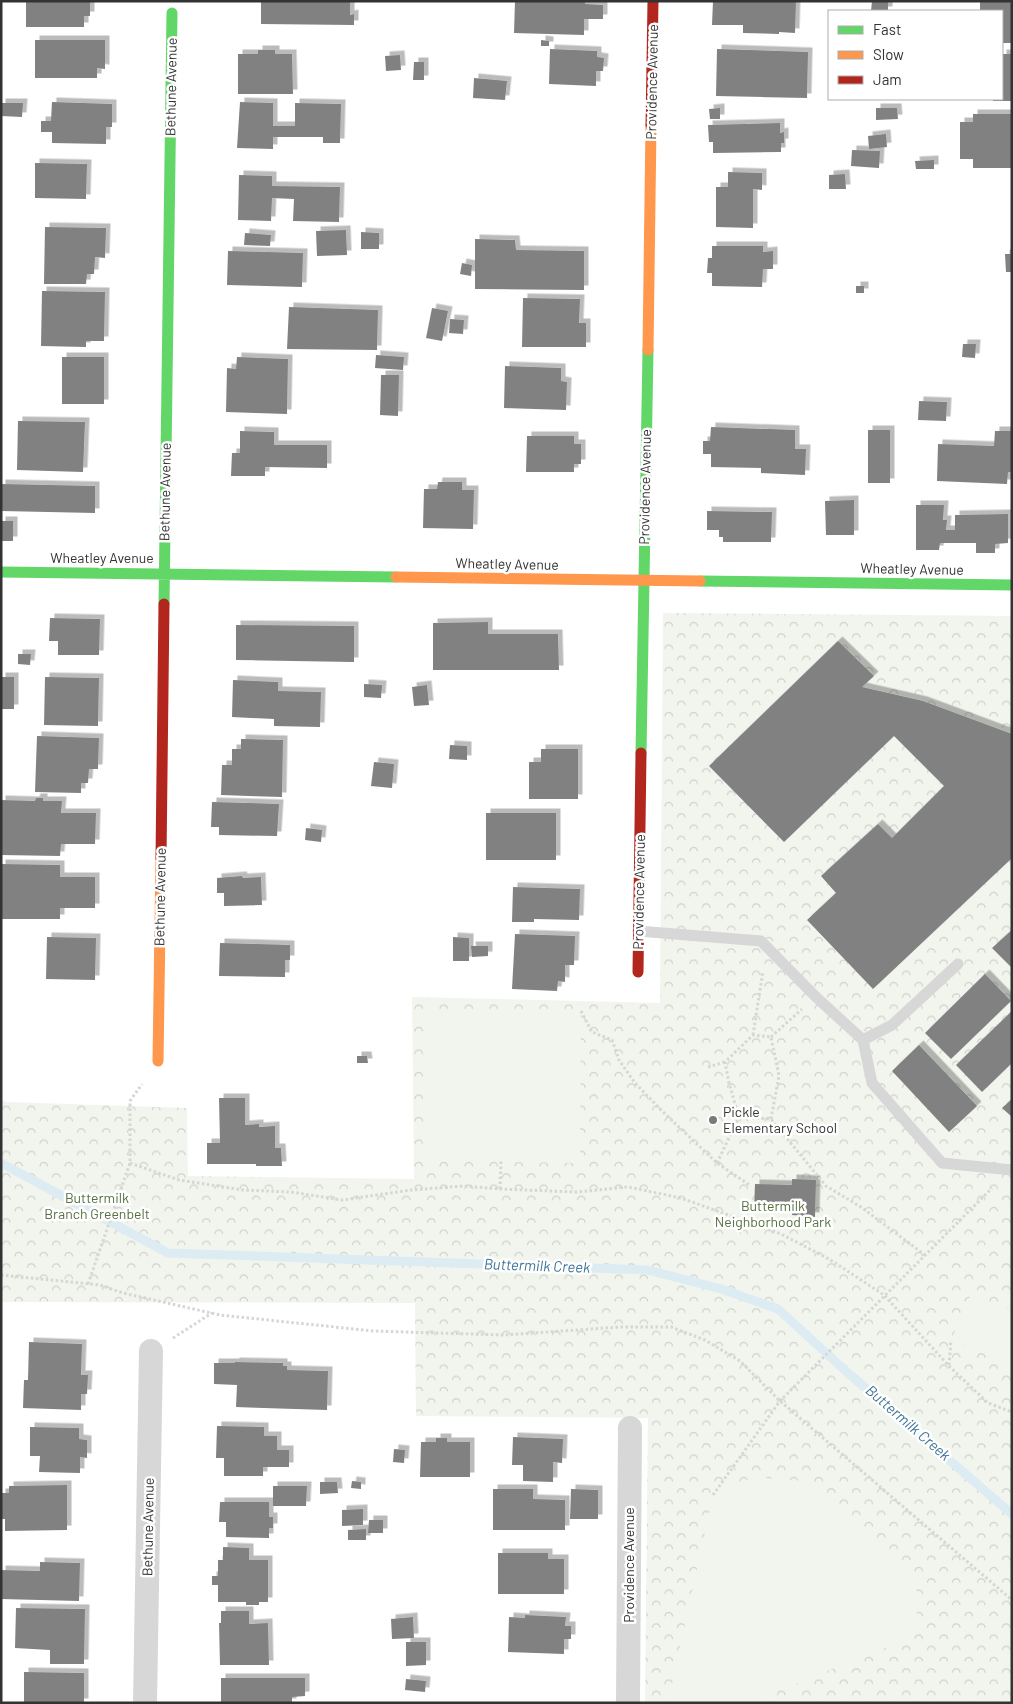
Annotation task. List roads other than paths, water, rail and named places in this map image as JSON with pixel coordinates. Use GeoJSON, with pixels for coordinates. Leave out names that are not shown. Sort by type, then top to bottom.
{"type":"FeatureCollection","features":[{"type":"Feature","properties":{"kind":"street","name":"Providence Avenue"},"geometry":{"type":"LineString","coordinates":[[638,972],[653,1]]}},
{"type":"Feature","properties":{"kind":"street","name":"Bethune Avenue"},"geometry":{"type":"LineString","coordinates":[[158,1061],[172,14]]}},
{"type":"Feature","properties":{"kind":"street","name":"Wheatley Avenue"},"geometry":{"type":"LineString","coordinates":[[1,572],[1012,585]]}},
{"type":"Feature","properties":{"kind":"street","name":"Bethune Avenue"},"geometry":{"type":"LineString","coordinates":[[145,1703],[151,1350]]}},
{"type":"Feature","properties":{"kind":"street","name":"Providence Avenue"},"geometry":{"type":"LineString","coordinates":[[628,1703],[630,1428]]}},
{"type":"Feature","properties":{"kind":"lane"},"geometry":{"type":"LineString","coordinates":[[638,931],[761,941],[863,1040],[872,1083],[942,1163],[1011,1170]]}},
{"type":"Feature","properties":{"kind":"lane"},"geometry":{"type":"LineString","coordinates":[[863,1040],[892,1025],[958,964]]}},
{"type":"Feature","properties":{"kind":"waterway","name":"Buttermilk Creek"},"geometry":{"type":"LineString","coordinates":[[1,1163],[168,1253],[648,1270],[721,1289],[778,1309],[848,1373],[1012,1514]]}},
{"type":"Feature","properties":{"kind":"place","name":"Pickle Elementary School"},"geometry":{"type":"Point","coordinates":[713,1120]}},
{"type":"Feature","properties":{"kind":"park label","name":"Buttermilk Branch Greenbelt"},"geometry":{"type":"Point","coordinates":[97,1206]}},
{"type":"Feature","properties":{"kind":"park label","name":"Buttermilk Neighborhood Park"},"geometry":{"type":"Point","coordinates":[773,1214]}}]}
